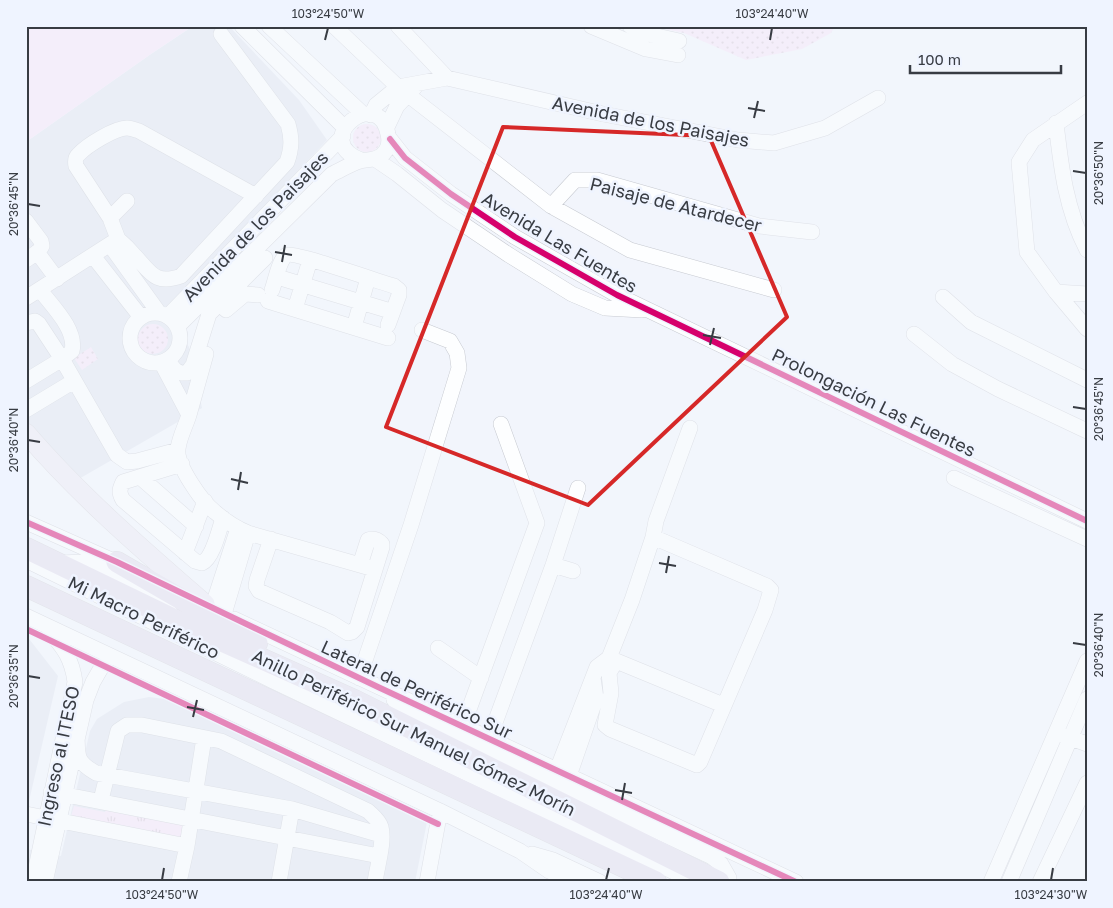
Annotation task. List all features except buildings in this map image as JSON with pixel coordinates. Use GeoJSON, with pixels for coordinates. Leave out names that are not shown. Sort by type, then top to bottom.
{"type":"FeatureCollection","features":[{"type":"Feature","properties":{"kind":"highway","name":"Anillo Periférico Sur Manuel Gómez Morín"},"geometry":{"type":"LineString","coordinates":[[26,548],[177,621],[354,700],[724,880]]}},
{"type":"Feature","properties":{"kind":"highway"},"geometry":{"type":"LineString","coordinates":[[117,562],[354,700]]}},
{"type":"Feature","properties":{"kind":"highway","name":"Anillo Periférico Sur Manuel Gómez Morín"},"geometry":{"type":"LineString","coordinates":[[27,588],[656,882]]}},
{"type":"Feature","properties":{"kind":"main road"},"geometry":{"type":"LineString","coordinates":[[26,433],[57,468],[140,548],[214,609]]}},
{"type":"Feature","properties":{"kind":"street"},"geometry":{"type":"LineString","coordinates":[[242,26],[344,132]]}},
{"type":"Feature","properties":{"kind":"street"},"geometry":{"type":"LineString","coordinates":[[269,26],[367,115]]}},
{"type":"Feature","properties":{"kind":"street"},"geometry":{"type":"LineString","coordinates":[[334,26],[551,206],[630,250],[774,290]]}},
{"type":"Feature","properties":{"kind":"street"},"geometry":{"type":"LineString","coordinates":[[398,26],[447,78]]}},
{"type":"Feature","properties":{"kind":"street"},"geometry":{"type":"LineString","coordinates":[[591,26],[626,31],[646,49],[679,48]]}},
{"type":"Feature","properties":{"kind":"street"},"geometry":{"type":"LineString","coordinates":[[114,242],[152,276],[170,280],[180,276],[286,162],[291,149],[292,137],[288,124],[221,34]]}},
{"type":"Feature","properties":{"kind":"street","name":"Avenida de los Paisajes"},"geometry":{"type":"LineString","coordinates":[[367,115],[376,105],[408,89],[447,78],[603,114],[738,140],[774,143],[825,128],[878,98]]}},
{"type":"Feature","properties":{"kind":"street"},"geometry":{"type":"LineString","coordinates":[[388,133],[378,117],[367,115],[353,118],[344,132],[343,142],[350,154],[368,160],[382,155],[387,148],[388,133],[397,106],[408,89]]}},
{"type":"Feature","properties":{"kind":"street"},"geometry":{"type":"LineString","coordinates":[[1087,103],[1033,140],[1019,162],[1027,252],[1056,292],[1087,329]]}},
{"type":"Feature","properties":{"kind":"street"},"geometry":{"type":"LineString","coordinates":[[1056,123],[1064,185],[1078,233],[1087,250]]}},
{"type":"Feature","properties":{"kind":"street"},"geometry":{"type":"LineString","coordinates":[[168,318],[150,313],[140,316],[131,330],[130,339],[136,355],[152,363],[164,361],[174,355],[181,341],[180,333],[114,242],[110,218],[76,166],[75,160],[78,155],[111,132],[127,128],[139,131],[256,196]]}},
{"type":"Feature","properties":{"kind":"street","name":"Avenida de los Paisajes"},"geometry":{"type":"LineString","coordinates":[[168,318],[344,132]]}},
{"type":"Feature","properties":{"kind":"street","name":"Avenida Las Fuentes"},"geometry":{"type":"LineString","coordinates":[[388,133],[406,158],[451,194],[515,237],[649,311]]}},
{"type":"Feature","properties":{"kind":"street","name":"Avenida de los Paisajes"},"geometry":{"type":"LineString","coordinates":[[168,318],[332,174],[368,160]]}},
{"type":"Feature","properties":{"kind":"street","name":"Avenida Las Fuentes"},"geometry":{"type":"LineString","coordinates":[[368,160],[398,174],[442,210],[572,294],[605,308],[649,311]]}},
{"type":"Feature","properties":{"kind":"street","name":"Paisaje de Atardecer"},"geometry":{"type":"LineString","coordinates":[[551,206],[575,180],[597,180],[760,226],[812,232]]}},
{"type":"Feature","properties":{"kind":"street"},"geometry":{"type":"LineString","coordinates":[[110,218],[127,201]]}},
{"type":"Feature","properties":{"kind":"street"},"geometry":{"type":"LineString","coordinates":[[26,221],[41,241],[42,246],[32,256],[57,279]]}},
{"type":"Feature","properties":{"kind":"street"},"geometry":{"type":"LineString","coordinates":[[26,298],[114,242]]}},
{"type":"Feature","properties":{"kind":"street"},"geometry":{"type":"LineString","coordinates":[[266,295],[282,258],[287,254],[292,254],[394,286],[399,290],[399,295],[388,324]]}},
{"type":"Feature","properties":{"kind":"street"},"geometry":{"type":"LineString","coordinates":[[94,256],[140,316]]}},
{"type":"Feature","properties":{"kind":"street"},"geometry":{"type":"LineString","coordinates":[[164,361],[180,374],[187,372],[193,365],[213,316],[265,258]]}},
{"type":"Feature","properties":{"kind":"street"},"geometry":{"type":"LineString","coordinates":[[295,309],[310,260]]}},
{"type":"Feature","properties":{"kind":"street"},"geometry":{"type":"LineString","coordinates":[[354,327],[368,278]]}},
{"type":"Feature","properties":{"kind":"street"},"geometry":{"type":"LineString","coordinates":[[284,279],[361,303],[388,324]]}},
{"type":"Feature","properties":{"kind":"street"},"geometry":{"type":"LineString","coordinates":[[26,381],[72,352],[74,343],[71,331],[40,290]]}},
{"type":"Feature","properties":{"kind":"street"},"geometry":{"type":"LineString","coordinates":[[1056,292],[1087,294]]}},
{"type":"Feature","properties":{"kind":"street"},"geometry":{"type":"LineString","coordinates":[[271,539],[257,580],[256,586],[259,591],[330,622],[348,633],[352,632],[357,627],[367,567],[243,530],[214,512],[198,493],[180,457],[213,316],[245,294],[266,295],[295,309],[354,327],[388,324]]}},
{"type":"Feature","properties":{"kind":"street"},"geometry":{"type":"LineString","coordinates":[[943,298],[971,322],[1087,380]]}},
{"type":"Feature","properties":{"kind":"street","name":"Prolongación Las Fuentes"},"geometry":{"type":"LineString","coordinates":[[649,311],[1087,521]]}},
{"type":"Feature","properties":{"kind":"street"},"geometry":{"type":"LineString","coordinates":[[26,324],[35,321],[39,324],[62,359],[117,455],[127,462],[180,457]]}},
{"type":"Feature","properties":{"kind":"street"},"geometry":{"type":"LineString","coordinates":[[359,678],[411,525],[459,368],[457,353],[450,341],[422,330]]}},
{"type":"Feature","properties":{"kind":"street"},"geometry":{"type":"LineString","coordinates":[[914,334],[952,364],[998,390],[1087,431]]}},
{"type":"Feature","properties":{"kind":"street"},"geometry":{"type":"LineString","coordinates":[[164,361],[189,415]]}},
{"type":"Feature","properties":{"kind":"street"},"geometry":{"type":"LineString","coordinates":[[26,410],[74,382]]}},
{"type":"Feature","properties":{"kind":"street"},"geometry":{"type":"LineString","coordinates":[[463,726],[537,523],[501,424]]}},
{"type":"Feature","properties":{"kind":"street"},"geometry":{"type":"LineString","coordinates":[[653,537],[767,586],[771,590],[765,610],[700,762],[696,765],[692,765],[610,729],[606,725],[610,693],[609,672],[612,660],[653,537],[656,521],[690,428]]}},
{"type":"Feature","properties":{"kind":"street"},"geometry":{"type":"LineString","coordinates":[[180,457],[140,477],[123,482],[120,489],[123,500],[195,561],[202,563],[207,561],[223,518]]}},
{"type":"Feature","properties":{"kind":"street"},"geometry":{"type":"LineString","coordinates":[[140,477],[196,526]]}},
{"type":"Feature","properties":{"kind":"street","name":"Prolongación Las Fuentes"},"geometry":{"type":"LineString","coordinates":[[954,478],[1087,539]]}},
{"type":"Feature","properties":{"kind":"street"},"geometry":{"type":"LineString","coordinates":[[489,739],[578,488]]}},
{"type":"Feature","properties":{"kind":"street"},"geometry":{"type":"LineString","coordinates":[[185,552],[205,501]]}},
{"type":"Feature","properties":{"kind":"street","name":"Lateral de Periférico Sur"},"geometry":{"type":"LineString","coordinates":[[26,522],[117,562],[378,687],[796,882]]}},
{"type":"Feature","properties":{"kind":"street"},"geometry":{"type":"LineString","coordinates":[[214,609],[243,530]]}},
{"type":"Feature","properties":{"kind":"street","name":"Mi Macro Periférico"},"geometry":{"type":"LineString","coordinates":[[26,560],[273,681],[695,882]]}},
{"type":"Feature","properties":{"kind":"street"},"geometry":{"type":"LineString","coordinates":[[552,565],[573,571]]}},
{"type":"Feature","properties":{"kind":"street"},"geometry":{"type":"LineString","coordinates":[[27,588],[46,614],[71,638]]}},
{"type":"Feature","properties":{"kind":"street","name":"Mi Macro Periférico"},"geometry":{"type":"LineString","coordinates":[[27,588],[214,667],[269,688],[677,882]]}},
{"type":"Feature","properties":{"kind":"street"},"geometry":{"type":"LineString","coordinates":[[26,616],[440,811],[520,851],[549,871],[574,882]]}},
{"type":"Feature","properties":{"kind":"street","name":"Ingreso al ITESO"},"geometry":{"type":"LineString","coordinates":[[43,624],[65,648],[74,669],[75,682],[58,793],[48,840]]}},
{"type":"Feature","properties":{"kind":"street"},"geometry":{"type":"LineString","coordinates":[[438,648],[481,678]]}},
{"type":"Feature","properties":{"kind":"street","name":"Ingreso al ITESO"},"geometry":{"type":"LineString","coordinates":[[58,793],[86,700],[93,682],[108,656]]}},
{"type":"Feature","properties":{"kind":"street"},"geometry":{"type":"LineString","coordinates":[[563,773],[596,698],[592,676],[597,667],[612,660],[723,705]]}},
{"type":"Feature","properties":{"kind":"street"},"geometry":{"type":"LineString","coordinates":[[1009,882],[1063,735],[1087,661]]}},
{"type":"Feature","properties":{"kind":"street"},"geometry":{"type":"LineString","coordinates":[[378,687],[412,716],[712,857],[721,864],[724,880]]}},
{"type":"Feature","properties":{"kind":"street"},"geometry":{"type":"LineString","coordinates":[[991,882],[1063,735],[1087,699]]}},
{"type":"Feature","properties":{"kind":"street"},"geometry":{"type":"LineString","coordinates":[[101,800],[118,732],[127,725],[142,725],[221,741],[376,817],[381,826],[381,835],[375,882]]}},
{"type":"Feature","properties":{"kind":"street"},"geometry":{"type":"LineString","coordinates":[[77,734],[78,758],[81,763],[96,773],[292,809],[381,835]]}},
{"type":"Feature","properties":{"kind":"street"},"geometry":{"type":"LineString","coordinates":[[1063,735],[1087,744]]}},
{"type":"Feature","properties":{"kind":"street"},"geometry":{"type":"LineString","coordinates":[[179,882],[192,818],[204,738]]}},
{"type":"Feature","properties":{"kind":"street"},"geometry":{"type":"LineString","coordinates":[[1040,882],[1087,784]]}},
{"type":"Feature","properties":{"kind":"street"},"geometry":{"type":"LineString","coordinates":[[58,793],[379,856]]}},
{"type":"Feature","properties":{"kind":"street"},"geometry":{"type":"LineString","coordinates":[[279,882],[292,809]]}},
{"type":"Feature","properties":{"kind":"street"},"geometry":{"type":"LineString","coordinates":[[427,882],[440,811]]}},
{"type":"Feature","properties":{"kind":"street"},"geometry":{"type":"LineString","coordinates":[[26,814],[187,846]]}},
{"type":"Feature","properties":{"kind":"street"},"geometry":{"type":"LineString","coordinates":[[33,882],[48,840]]}},
{"type":"Feature","properties":{"kind":"street"},"geometry":{"type":"LineString","coordinates":[[46,882],[48,840]]}},
{"type":"Feature","properties":{"kind":"street"},"geometry":{"type":"LineString","coordinates":[[520,851],[553,860],[600,882]]}},
{"type":"Feature","properties":{"kind":"highlighted area"},"geometry":{"type":"Polygon","coordinates":[[[503,127],[709,136],[787,317],[588,505],[386,427],[503,127]]]}},
{"type":"Feature","properties":{"kind":"shaded area"},"geometry":{"type":"Polygon","coordinates":[[[193,26],[229,26],[299,100],[327,140],[169,308],[160,307],[189,347],[202,408],[77,480],[69,480],[26,422],[26,142],[193,26]]]}},
{"type":"Feature","properties":{"kind":"shaded area"},"geometry":{"type":"Polygon","coordinates":[[[26,635],[58,676],[26,814],[26,635]]]}},
{"type":"Feature","properties":{"kind":"shaded area"},"geometry":{"type":"Polygon","coordinates":[[[149,697],[165,699],[427,822],[415,882],[26,882],[26,849],[61,856],[90,731],[97,719],[124,702],[149,697]]]}},
{"type":"Feature","properties":{"kind":"green space"},"geometry":{"type":"Polygon","coordinates":[[[26,26],[193,26],[26,142],[26,26]]]}},
{"type":"Feature","properties":{"kind":"green space"},"geometry":{"type":"Polygon","coordinates":[[[651,26],[835,26],[831,33],[802,49],[746,60],[684,33],[651,26]]]}},
{"type":"Feature","properties":{"kind":"green space"},"geometry":{"type":"Polygon","coordinates":[[[367,124],[377,128],[381,138],[377,148],[367,152],[357,148],[353,138],[357,128],[367,124]]]}},
{"type":"Feature","properties":{"kind":"green space"},"geometry":{"type":"Polygon","coordinates":[[[153,324],[164,328],[168,339],[164,350],[153,354],[142,350],[138,339],[142,328],[153,324]]]}},
{"type":"Feature","properties":{"kind":"green space"},"geometry":{"type":"Polygon","coordinates":[[[91,347],[98,359],[82,370],[74,358],[91,347]]]}},
{"type":"Feature","properties":{"kind":"green space"},"geometry":{"type":"Polygon","coordinates":[[[74,806],[105,812],[106,809],[185,825],[181,838],[69,823],[74,806]]]}},
{"type":"Feature","properties":{"kind":"cycle path"},"geometry":{"type":"LineString","coordinates":[[390,139],[405,158],[451,194],[515,237],[617,295],[1087,521]]}},
{"type":"Feature","properties":{"kind":"cycle path"},"geometry":{"type":"LineString","coordinates":[[26,522],[117,562],[378,687],[796,882]]}},
{"type":"Feature","properties":{"kind":"cycle path"},"geometry":{"type":"LineString","coordinates":[[26,629],[438,824]]}}]}
